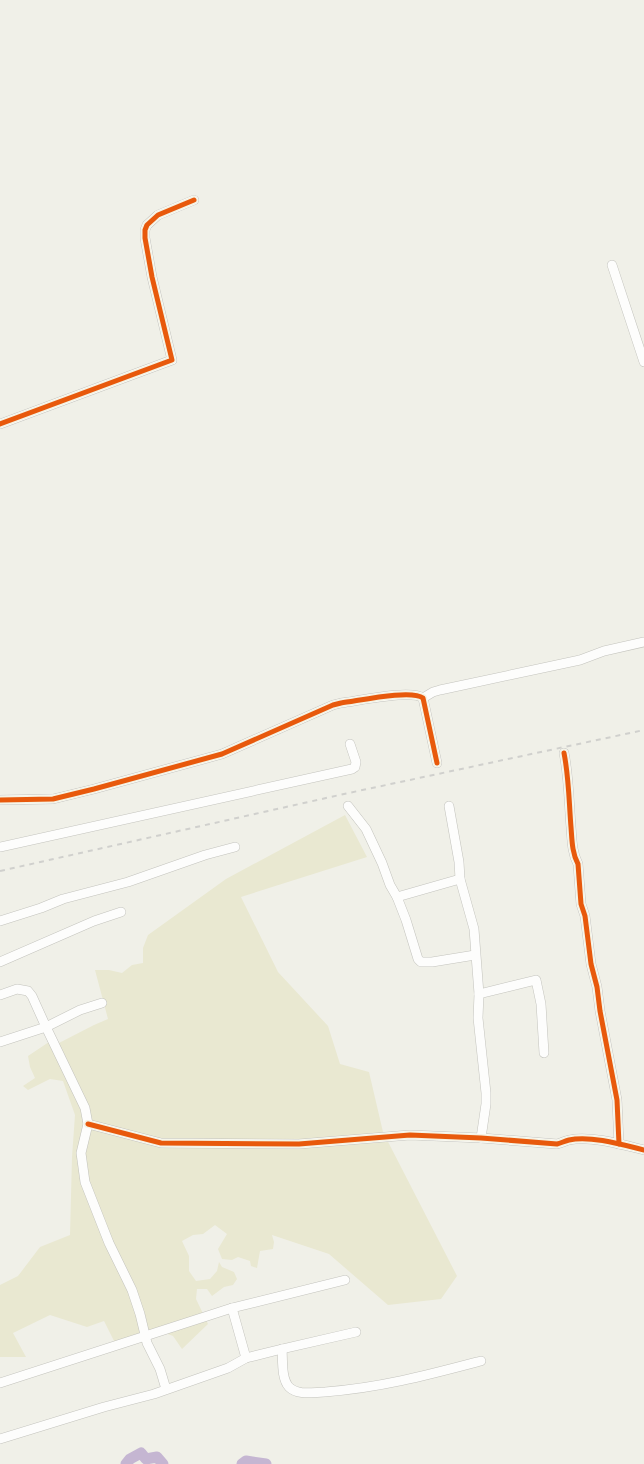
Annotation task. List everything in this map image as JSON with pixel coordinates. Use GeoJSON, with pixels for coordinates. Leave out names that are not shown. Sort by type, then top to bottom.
{"type":"FeatureCollection","features":[{"type":"Feature","properties":{"kind":"street"},"geometry":{"type":"LineString","coordinates":[[0,424],[172,360],[150,264],[145,230],[147,225],[158,215],[194,200]]}},
{"type":"Feature","properties":{"kind":"street"},"geometry":{"type":"LineString","coordinates":[[612,265],[644,362]]}},
{"type":"Feature","properties":{"kind":"street"},"geometry":{"type":"LineString","coordinates":[[423,698],[440,690],[580,660],[604,651],[644,642]]}},
{"type":"Feature","properties":{"kind":"street"},"geometry":{"type":"LineString","coordinates":[[0,800],[54,799],[94,790],[222,754],[333,705],[341,703],[402,695],[417,695],[423,698]]}},
{"type":"Feature","properties":{"kind":"street"},"geometry":{"type":"LineString","coordinates":[[423,698],[437,763]]}},
{"type":"Feature","properties":{"kind":"street"},"geometry":{"type":"LineString","coordinates":[[0,847],[352,769],[355,767],[356,762],[350,744]]}},
{"type":"Feature","properties":{"kind":"street"},"geometry":{"type":"LineString","coordinates":[[564,754],[568,776],[572,842],[575,859],[578,864],[581,904],[585,916],[591,964],[597,987],[600,1011],[617,1100],[618,1144]]}},
{"type":"Feature","properties":{"kind":"street"},"geometry":{"type":"LineString","coordinates":[[348,806],[366,829],[382,863],[406,920],[419,960],[421,962],[432,962],[475,955]]}},
{"type":"Feature","properties":{"kind":"street"},"geometry":{"type":"LineString","coordinates":[[449,806],[459,862],[460,879],[474,929],[479,994],[478,1018],[486,1093],[486,1104],[481,1138]]}},
{"type":"Feature","properties":{"kind":"street"},"geometry":{"type":"LineString","coordinates":[[0,921],[41,908],[63,899],[116,886],[205,855],[235,847]]}},
{"type":"Feature","properties":{"kind":"street"},"geometry":{"type":"LineString","coordinates":[[397,898],[460,879]]}},
{"type":"Feature","properties":{"kind":"street"},"geometry":{"type":"LineString","coordinates":[[0,962],[94,921],[121,912]]}},
{"type":"Feature","properties":{"kind":"street"},"geometry":{"type":"LineString","coordinates":[[479,994],[536,980],[542,1011],[544,1053]]}},
{"type":"Feature","properties":{"kind":"street"},"geometry":{"type":"LineString","coordinates":[[0,995],[16,989],[28,991],[32,996],[85,1108],[88,1124],[81,1153],[85,1182],[108,1243],[132,1290],[145,1336],[160,1369],[166,1389]]}},
{"type":"Feature","properties":{"kind":"street"},"geometry":{"type":"LineString","coordinates":[[0,1042],[46,1026],[80,1010],[102,1003]]}},
{"type":"Feature","properties":{"kind":"street"},"geometry":{"type":"LineString","coordinates":[[88,1124],[161,1143],[300,1144],[410,1135],[481,1138],[557,1144],[569,1140],[580,1139],[609,1141],[644,1150]]}},
{"type":"Feature","properties":{"kind":"street"},"geometry":{"type":"LineString","coordinates":[[0,1383],[232,1308],[345,1280]]}},
{"type":"Feature","properties":{"kind":"street"},"geometry":{"type":"LineString","coordinates":[[232,1308],[246,1358]]}},
{"type":"Feature","properties":{"kind":"street"},"geometry":{"type":"LineString","coordinates":[[0,1439],[104,1407],[148,1396],[228,1368],[246,1358],[356,1332]]}},
{"type":"Feature","properties":{"kind":"street"},"geometry":{"type":"LineString","coordinates":[[282,1349],[284,1377],[289,1387],[293,1390],[305,1393],[380,1386],[481,1361]]}},
{"type":"Feature","properties":{"kind":"green space"},"geometry":{"type":"Polygon","coordinates":[[[345,815],[367,857],[241,897],[278,972],[328,1026],[340,1064],[369,1072],[383,1132],[457,1276],[441,1299],[388,1305],[329,1254],[272,1235],[274,1242],[273,1249],[260,1251],[257,1268],[251,1266],[250,1261],[238,1257],[232,1260],[222,1259],[218,1249],[227,1234],[215,1225],[203,1234],[193,1235],[182,1241],[189,1256],[189,1271],[196,1281],[210,1279],[217,1271],[219,1262],[222,1267],[234,1272],[237,1279],[233,1285],[224,1287],[212,1296],[207,1289],[197,1289],[196,1299],[208,1324],[182,1349],[173,1336],[157,1330],[115,1343],[104,1321],[87,1327],[50,1315],[13,1333],[26,1357],[0,1357],[0,1285],[18,1276],[40,1247],[70,1235],[72,1157],[75,1115],[63,1081],[50,1079],[28,1090],[23,1086],[35,1078],[30,1067],[28,1056],[49,1042],[57,1044],[108,1019],[95,970],[109,970],[122,973],[132,965],[143,963],[143,948],[148,935],[226,879],[345,815]]]}},
{"type":"Feature","properties":{"kind":"waterway"},"geometry":{"type":"LineString","coordinates":[[126,1464],[130,1459],[141,1453],[146,1459],[157,1457],[163,1464]]}},
{"type":"Feature","properties":{"kind":"waterway"},"geometry":{"type":"LineString","coordinates":[[242,1464],[246,1461],[266,1464]]}},
{"type":"Feature","properties":{"kind":"railway"},"geometry":{"type":"LineString","coordinates":[[0,871],[344,794],[644,730]]}},
{"type":"Feature","properties":{"kind":"cycle path"},"geometry":{"type":"LineString","coordinates":[[0,424],[172,360],[152,277],[145,230],[147,225],[158,215],[194,200]]}},
{"type":"Feature","properties":{"kind":"cycle path"},"geometry":{"type":"LineString","coordinates":[[0,800],[53,799],[94,789],[222,754],[333,705],[396,695],[408,695],[423,698],[437,763]]}},
{"type":"Feature","properties":{"kind":"cycle path"},"geometry":{"type":"LineString","coordinates":[[564,753],[568,781],[573,846],[578,864],[581,904],[585,916],[591,964],[597,987],[600,1011],[617,1100],[619,1144]]}},
{"type":"Feature","properties":{"kind":"cycle path"},"geometry":{"type":"LineString","coordinates":[[88,1124],[161,1143],[299,1144],[410,1135],[481,1138],[557,1144],[569,1140],[587,1139],[607,1141],[644,1150]]}}]}
